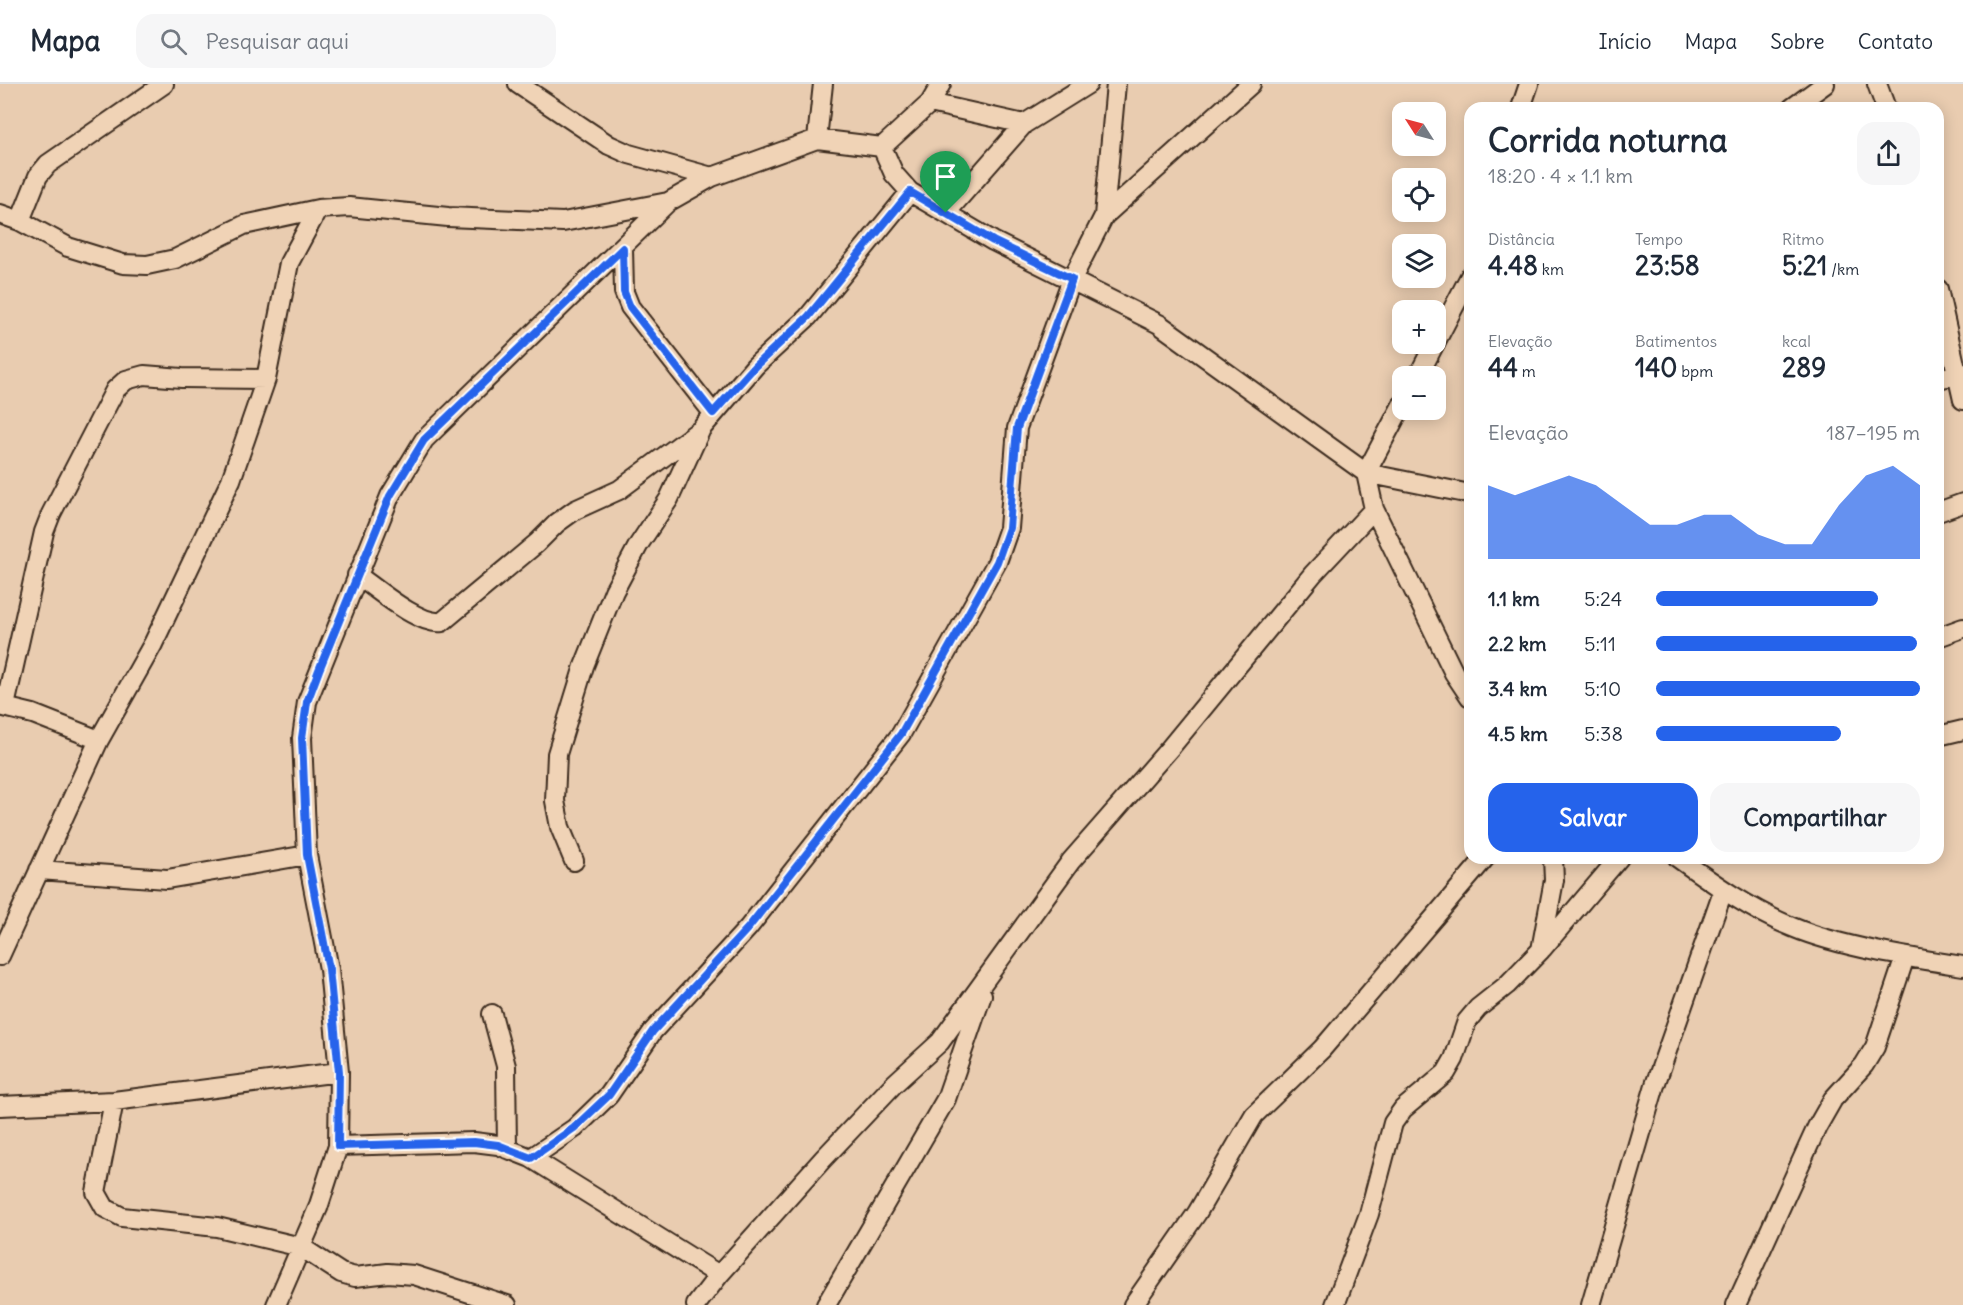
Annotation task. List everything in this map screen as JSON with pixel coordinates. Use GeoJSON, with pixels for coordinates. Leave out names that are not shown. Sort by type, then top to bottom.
{"type":"FeatureCollection","features":[{"type":"Feature","properties":{"kind":"street"},"geometry":{"type":"LineString","coordinates":[[20,221],[38,176],[48,164],[164,84]]}},
{"type":"Feature","properties":{"kind":"street"},"geometry":{"type":"LineString","coordinates":[[518,84],[609,146],[629,154],[712,177]]}},
{"type":"Feature","properties":{"kind":"street"},"geometry":{"type":"LineString","coordinates":[[817,139],[823,84]]}},
{"type":"Feature","properties":{"kind":"street"},"geometry":{"type":"LineString","coordinates":[[882,147],[930,102],[941,84]]}},
{"type":"Feature","properties":{"kind":"street"},"geometry":{"type":"LineString","coordinates":[[946,213],[1024,124],[1088,84]]}},
{"type":"Feature","properties":{"kind":"street"},"geometry":{"type":"LineString","coordinates":[[1104,216],[1116,84]]}},
{"type":"Feature","properties":{"kind":"street"},"geometry":{"type":"LineString","coordinates":[[531,1158],[574,1128],[609,1095],[653,1031],[748,928],[901,734],[997,562],[1009,528],[1017,428],[1072,279],[1104,216],[1251,84]]}},
{"type":"Feature","properties":{"kind":"street"},"geometry":{"type":"LineString","coordinates":[[1523,102],[1529,84]]}},
{"type":"Feature","properties":{"kind":"street"},"geometry":{"type":"LineString","coordinates":[[1800,102],[1825,84]]}},
{"type":"Feature","properties":{"kind":"street"},"geometry":{"type":"LineString","coordinates":[[1877,84],[1884,102]]}},
{"type":"Feature","properties":{"kind":"street"},"geometry":{"type":"LineString","coordinates":[[930,102],[1024,124]]}},
{"type":"Feature","properties":{"kind":"street"},"geometry":{"type":"LineString","coordinates":[[276,1305],[318,1208],[338,1146],[339,1072],[329,969],[307,855],[302,738],[307,702],[390,496],[424,440],[668,202],[712,177],[817,139],[882,147]]}},
{"type":"Feature","properties":{"kind":"street"},"geometry":{"type":"LineString","coordinates":[[882,147],[894,174],[910,192],[993,241],[1072,279],[1176,335],[1365,473],[1464,493]]}},
{"type":"Feature","properties":{"kind":"street"},"geometry":{"type":"LineString","coordinates":[[574,861],[560,827],[555,801],[557,754],[565,724],[614,591],[639,544],[669,499],[701,429],[755,366],[808,317],[910,192]]}},
{"type":"Feature","properties":{"kind":"street"},"geometry":{"type":"LineString","coordinates":[[0,214],[20,221],[68,248],[123,264],[147,265],[175,259],[244,225],[318,209],[349,207],[448,217],[563,222],[668,202]]}},
{"type":"Feature","properties":{"kind":"street"},"geometry":{"type":"LineString","coordinates":[[0,956],[99,740],[153,644],[231,480],[266,379],[285,297],[289,263],[318,209]]}},
{"type":"Feature","properties":{"kind":"street"},"geometry":{"type":"LineString","coordinates":[[623,248],[624,292],[630,307],[713,413]]}},
{"type":"Feature","properties":{"kind":"street"},"geometry":{"type":"LineString","coordinates":[[1423,366],[1464,288]]}},
{"type":"Feature","properties":{"kind":"street"},"geometry":{"type":"LineString","coordinates":[[1944,313],[1960,374],[1963,399]]}},
{"type":"Feature","properties":{"kind":"street"},"geometry":{"type":"LineString","coordinates":[[1944,378],[1960,374]]}},
{"type":"Feature","properties":{"kind":"street"},"geometry":{"type":"LineString","coordinates":[[99,740],[33,714],[3,706],[44,532],[51,514],[115,390],[126,380],[144,375],[266,379]]}},
{"type":"Feature","properties":{"kind":"street"},"geometry":{"type":"LineString","coordinates":[[1394,420],[1365,473],[1374,509],[1454,673],[1464,688]]}},
{"type":"Feature","properties":{"kind":"street"},"geometry":{"type":"LineString","coordinates":[[357,575],[421,618],[433,623],[442,622],[537,543],[557,523],[575,510],[619,490],[701,429]]}},
{"type":"Feature","properties":{"kind":"street"},"geometry":{"type":"LineString","coordinates":[[1944,510],[1963,503]]}},
{"type":"Feature","properties":{"kind":"street"},"geometry":{"type":"LineString","coordinates":[[696,1305],[719,1275],[894,1083],[940,1042],[988,979],[1071,861],[1170,748],[1313,574],[1374,509]]}},
{"type":"Feature","properties":{"kind":"street"},"geometry":{"type":"LineString","coordinates":[[1944,635],[1963,628]]}},
{"type":"Feature","properties":{"kind":"street"},"geometry":{"type":"LineString","coordinates":[[1944,735],[1963,730]]}},
{"type":"Feature","properties":{"kind":"street"},"geometry":{"type":"LineString","coordinates":[[39,870],[166,879],[307,855]]}},
{"type":"Feature","properties":{"kind":"street"},"geometry":{"type":"LineString","coordinates":[[1140,1302],[1197,1213],[1211,1184],[1254,1115],[1323,1049],[1480,864]]}},
{"type":"Feature","properties":{"kind":"street"},"geometry":{"type":"LineString","coordinates":[[1541,950],[1554,880],[1553,864]]}},
{"type":"Feature","properties":{"kind":"street"},"geometry":{"type":"LineString","coordinates":[[1335,1305],[1369,1214],[1393,1123],[1403,1109],[1446,1072],[1454,1059],[1467,1021],[1478,1008],[1507,985],[1541,950],[1614,864]]}},
{"type":"Feature","properties":{"kind":"street"},"geometry":{"type":"LineString","coordinates":[[1686,864],[1723,891],[1800,930],[1905,957],[1963,966]]}},
{"type":"Feature","properties":{"kind":"street"},"geometry":{"type":"LineString","coordinates":[[1591,1305],[1655,1085],[1723,891]]}},
{"type":"Feature","properties":{"kind":"street"},"geometry":{"type":"LineString","coordinates":[[1736,1305],[1816,1127],[1833,1099],[1864,1065],[1875,1047],[1905,957]]}},
{"type":"Feature","properties":{"kind":"street"},"geometry":{"type":"LineString","coordinates":[[826,1305],[946,1099],[988,979]]}},
{"type":"Feature","properties":{"kind":"street"},"geometry":{"type":"LineString","coordinates":[[492,1014],[506,1066],[507,1149]]}},
{"type":"Feature","properties":{"kind":"street"},"geometry":{"type":"LineString","coordinates":[[0,1106],[114,1101],[339,1072]]}},
{"type":"Feature","properties":{"kind":"street"},"geometry":{"type":"LineString","coordinates":[[114,1101],[96,1192],[105,1208],[122,1217],[217,1227],[301,1246],[341,1273],[355,1277],[388,1273],[414,1275],[507,1305]]}},
{"type":"Feature","properties":{"kind":"street"},"geometry":{"type":"LineString","coordinates":[[338,1146],[474,1142],[507,1149],[531,1158],[719,1275]]}},
{"type":"Feature","properties":{"kind":"route"},"geometry":{"type":"LineString","coordinates":[[910,192],[946,213],[993,241],[1072,279],[1017,428],[1009,528],[997,562],[901,734],[748,928],[653,1031],[594,1113],[574,1128],[531,1158],[498,1145],[474,1142],[443,1141],[338,1146],[339,1072],[329,969],[307,855],[302,738],[307,702],[357,575],[390,496],[424,440],[623,248],[624,292],[630,307],[637,319],[713,413],[755,366],[808,317],[910,192]]}}]}
